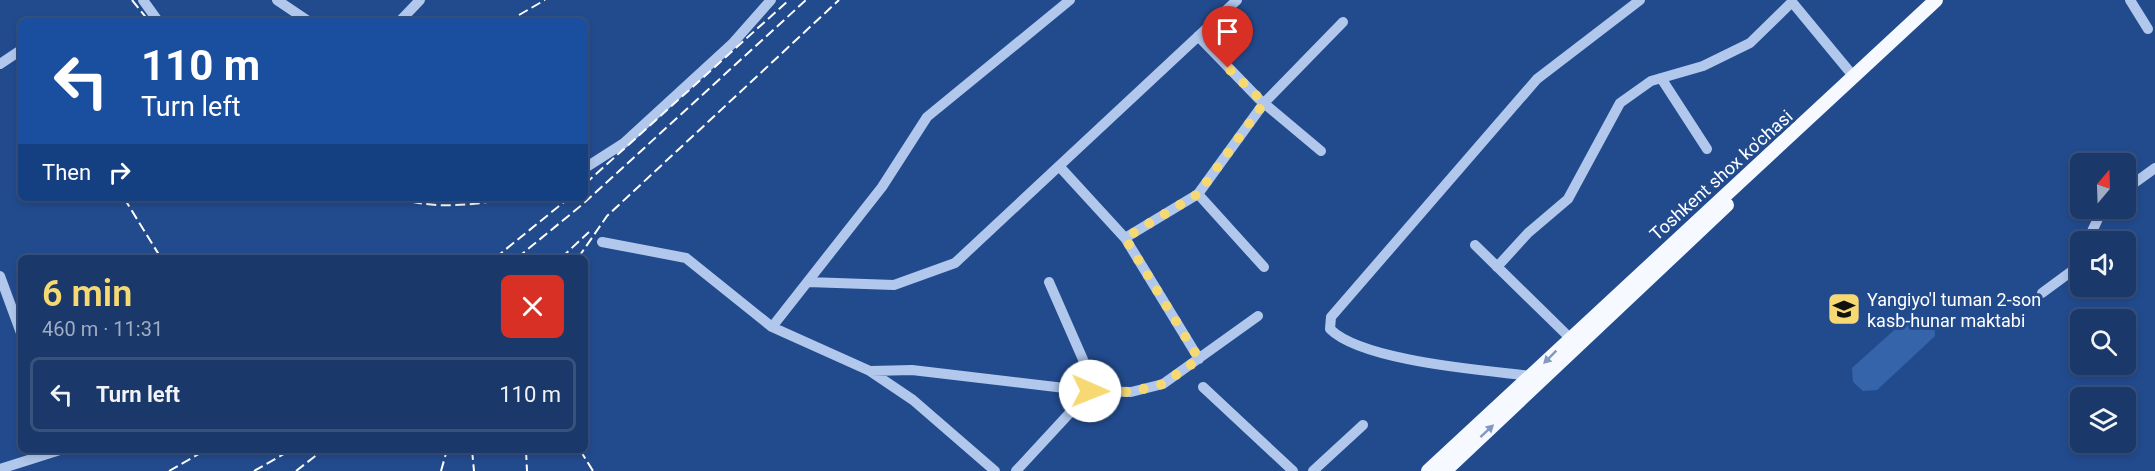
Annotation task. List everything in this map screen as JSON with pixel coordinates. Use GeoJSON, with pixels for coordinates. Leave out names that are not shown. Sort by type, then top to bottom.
{"type":"FeatureCollection","features":[{"type":"Feature","properties":{"kind":"main road","name":"Toshkent shox ko'chasi"},"geometry":{"type":"LineString","coordinates":[[1574,341],[1936,0]]}},
{"type":"Feature","properties":{"kind":"main road","name":"Toshkent shox ko'chasi"},"geometry":{"type":"LineString","coordinates":[[1428,471],[1531,376],[1602,321],[1948,0]]}},
{"type":"Feature","properties":{"kind":"main road"},"geometry":{"type":"LineString","coordinates":[[1445,471],[1574,341]]}},
{"type":"Feature","properties":{"kind":"street"},"geometry":{"type":"LineString","coordinates":[[143,0],[156,18]]}},
{"type":"Feature","properties":{"kind":"street"},"geometry":{"type":"LineString","coordinates":[[277,0],[304,18]]}},
{"type":"Feature","properties":{"kind":"street"},"geometry":{"type":"LineString","coordinates":[[403,18],[420,0]]}},
{"type":"Feature","properties":{"kind":"street"},"geometry":{"type":"LineString","coordinates":[[588,166],[632,135],[732,44],[771,0]]}},
{"type":"Feature","properties":{"kind":"street"},"geometry":{"type":"LineString","coordinates":[[772,327],[882,187],[927,117],[1070,0]]}},
{"type":"Feature","properties":{"kind":"street"},"geometry":{"type":"LineString","coordinates":[[808,282],[894,285],[955,263],[1237,0]]}},
{"type":"Feature","properties":{"kind":"street"},"geometry":{"type":"LineString","coordinates":[[1531,376],[1375,353],[1341,340],[1330,329],[1331,317],[1537,79],[1640,0]]}},
{"type":"Feature","properties":{"kind":"street"},"geometry":{"type":"LineString","coordinates":[[2130,0],[2148,29]]}},
{"type":"Feature","properties":{"kind":"street"},"geometry":{"type":"LineString","coordinates":[[1497,267],[1528,233],[1568,199],[1620,103],[1650,81],[1703,66],[1750,43],[1792,2],[1854,77]]}},
{"type":"Feature","properties":{"kind":"street"},"geometry":{"type":"LineString","coordinates":[[1125,238],[1198,194],[1264,103],[1343,22]]}},
{"type":"Feature","properties":{"kind":"street"},"geometry":{"type":"LineString","coordinates":[[1198,36],[1264,103],[1321,151]]}},
{"type":"Feature","properties":{"kind":"street"},"geometry":{"type":"LineString","coordinates":[[0,64],[18,52]]}},
{"type":"Feature","properties":{"kind":"street"},"geometry":{"type":"LineString","coordinates":[[1660,78],[1707,149]]}},
{"type":"Feature","properties":{"kind":"street"},"geometry":{"type":"LineString","coordinates":[[1059,166],[1125,238],[1199,359]]}},
{"type":"Feature","properties":{"kind":"street"},"geometry":{"type":"LineString","coordinates":[[2136,182],[2155,168]]}},
{"type":"Feature","properties":{"kind":"street"},"geometry":{"type":"LineString","coordinates":[[1198,194],[1264,267]]}},
{"type":"Feature","properties":{"kind":"street"},"geometry":{"type":"LineString","coordinates":[[602,242],[686,258],[772,327],[870,371],[913,400],[995,471]]}},
{"type":"Feature","properties":{"kind":"street"},"geometry":{"type":"LineString","coordinates":[[1474,245],[1574,341]]}},
{"type":"Feature","properties":{"kind":"street"},"geometry":{"type":"LineString","coordinates":[[2042,293],[2070,272]]}},
{"type":"Feature","properties":{"kind":"street"},"geometry":{"type":"LineString","coordinates":[[0,276],[18,325]]}},
{"type":"Feature","properties":{"kind":"street"},"geometry":{"type":"LineString","coordinates":[[1016,471],[1090,391],[1092,380],[1049,282]]}},
{"type":"Feature","properties":{"kind":"street"},"geometry":{"type":"LineString","coordinates":[[870,371],[912,370],[1090,391],[1131,392],[1163,384],[1258,316]]}},
{"type":"Feature","properties":{"kind":"street"},"geometry":{"type":"LineString","coordinates":[[1203,387],[1293,471]]}},
{"type":"Feature","properties":{"kind":"street"},"geometry":{"type":"LineString","coordinates":[[1313,471],[1363,426]]}},
{"type":"Feature","properties":{"kind":"street"},"geometry":{"type":"LineString","coordinates":[[0,469],[51,453]]}},
{"type":"Feature","properties":{"kind":"shaded area"},"geometry":{"type":"Polygon","coordinates":[[[1924,314],[1934,323],[1935,336],[1877,390],[1863,391],[1853,382],[1852,368],[1911,315],[1924,314]]]}},
{"type":"Feature","properties":{"kind":"railway"},"geometry":{"type":"LineString","coordinates":[[132,0],[147,18]]}},
{"type":"Feature","properties":{"kind":"railway"},"geometry":{"type":"LineString","coordinates":[[519,15],[545,0]]}},
{"type":"Feature","properties":{"kind":"railway"},"geometry":{"type":"LineString","coordinates":[[588,181],[789,0]]}},
{"type":"Feature","properties":{"kind":"railway"},"geometry":{"type":"LineString","coordinates":[[588,199],[806,0]]}},
{"type":"Feature","properties":{"kind":"railway"},"geometry":{"type":"LineString","coordinates":[[580,255],[607,216],[839,0]]}},
{"type":"Feature","properties":{"kind":"railway"},"geometry":{"type":"LineString","coordinates":[[126,201],[159,255]]}},
{"type":"Feature","properties":{"kind":"railway"},"geometry":{"type":"LineString","coordinates":[[408,201],[440,205],[495,201]]}},
{"type":"Feature","properties":{"kind":"railway"},"geometry":{"type":"LineString","coordinates":[[499,255],[565,201]]}},
{"type":"Feature","properties":{"kind":"railway"},"geometry":{"type":"LineString","coordinates":[[521,255],[586,201]]}},
{"type":"Feature","properties":{"kind":"railway"},"geometry":{"type":"LineString","coordinates":[[564,255],[589,232]]}},
{"type":"Feature","properties":{"kind":"railway"},"geometry":{"type":"LineString","coordinates":[[169,471],[201,453]]}},
{"type":"Feature","properties":{"kind":"railway"},"geometry":{"type":"LineString","coordinates":[[254,471],[286,453]]}},
{"type":"Feature","properties":{"kind":"railway"},"geometry":{"type":"LineString","coordinates":[[296,471],[319,453]]}},
{"type":"Feature","properties":{"kind":"railway"},"geometry":{"type":"LineString","coordinates":[[441,471],[446,453]]}},
{"type":"Feature","properties":{"kind":"railway"},"geometry":{"type":"LineString","coordinates":[[472,453],[474,471]]}},
{"type":"Feature","properties":{"kind":"railway"},"geometry":{"type":"LineString","coordinates":[[526,453],[527,471]]}},
{"type":"Feature","properties":{"kind":"railway"},"geometry":{"type":"LineString","coordinates":[[582,453],[593,471]]}},
{"type":"Feature","properties":{"kind":"place","name":"Yangiyo'l tuman 2-son kasb-hunar maktabi"},"geometry":{"type":"Point","coordinates":[1844,309]}},
{"type":"Feature","properties":{"kind":"route"},"geometry":{"type":"LineString","coordinates":[[1090,391],[1131,392],[1163,384],[1199,359],[1125,238],[1198,194],[1264,103],[1228,68]]}}]}
